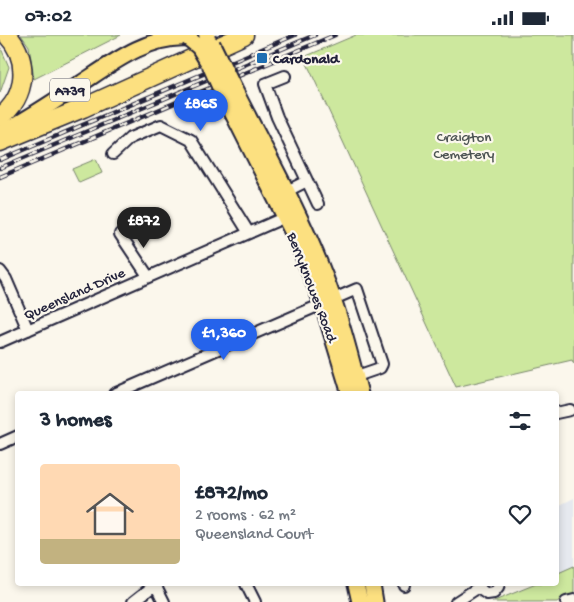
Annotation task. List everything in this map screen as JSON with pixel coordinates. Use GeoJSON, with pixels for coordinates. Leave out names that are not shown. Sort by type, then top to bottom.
{"type":"FeatureCollection","features":[{"type":"Feature","properties":{"kind":"highway"},"geometry":{"type":"LineString","coordinates":[[0,117],[17,98],[23,80],[21,57],[7,35]]}},
{"type":"Feature","properties":{"kind":"highway"},"geometry":{"type":"LineString","coordinates":[[0,142],[91,104],[244,35]]}},
{"type":"Feature","properties":{"kind":"main road","name":"Berryknowes Road"},"geometry":{"type":"LineString","coordinates":[[207,35],[211,67],[228,92],[291,214],[328,302],[350,383]]}},
{"type":"Feature","properties":{"kind":"main road","name":"Berryknowes Road"},"geometry":{"type":"LineString","coordinates":[[207,35],[228,92]]}},
{"type":"Feature","properties":{"kind":"main road","name":"A739"},"geometry":{"type":"LineString","coordinates":[[0,125],[34,105],[103,57],[139,39],[188,38],[199,47],[211,67]]}},
{"type":"Feature","properties":{"kind":"main road","name":"A739"},"geometry":{"type":"LineString","coordinates":[[0,134],[25,120],[139,39]]}},
{"type":"Feature","properties":{"kind":"main road"},"geometry":{"type":"LineString","coordinates":[[356,586],[360,602]]}},
{"type":"Feature","properties":{"kind":"main road"},"geometry":{"type":"LineString","coordinates":[[372,586],[375,602]]}},
{"type":"Feature","properties":{"kind":"street"},"geometry":{"type":"LineString","coordinates":[[285,76],[265,84],[277,117],[318,204]]}},
{"type":"Feature","properties":{"kind":"street"},"geometry":{"type":"LineString","coordinates":[[113,154],[130,138],[161,125],[191,140],[249,233]]}},
{"type":"Feature","properties":{"kind":"street"},"geometry":{"type":"LineString","coordinates":[[281,194],[307,181]]}},
{"type":"Feature","properties":{"kind":"street","name":"Queensland Drive"},"geometry":{"type":"LineString","coordinates":[[0,342],[291,214]]}},
{"type":"Feature","properties":{"kind":"street"},"geometry":{"type":"LineString","coordinates":[[120,235],[148,276]]}},
{"type":"Feature","properties":{"kind":"street"},"geometry":{"type":"LineString","coordinates":[[0,271],[6,279],[28,330]]}},
{"type":"Feature","properties":{"kind":"street","name":"Berryknowes Road"},"geometry":{"type":"LineString","coordinates":[[328,302],[357,289],[382,364],[380,368],[350,383]]}},
{"type":"Feature","properties":{"kind":"street"},"geometry":{"type":"LineString","coordinates":[[121,391],[328,302]]}},
{"type":"Feature","properties":{"kind":"street"},"geometry":{"type":"LineString","coordinates":[[559,412],[570,410]]}},
{"type":"Feature","properties":{"kind":"street"},"geometry":{"type":"LineString","coordinates":[[0,444],[15,437]]}},
{"type":"Feature","properties":{"kind":"street"},"geometry":{"type":"LineString","coordinates":[[133,602],[153,586]]}},
{"type":"Feature","properties":{"kind":"street"},"geometry":{"type":"LineString","coordinates":[[156,586],[164,602]]}},
{"type":"Feature","properties":{"kind":"street"},"geometry":{"type":"LineString","coordinates":[[247,586],[255,602]]}},
{"type":"Feature","properties":{"kind":"street"},"geometry":{"type":"LineString","coordinates":[[456,602],[478,586]]}},
{"type":"Feature","properties":{"kind":"street"},"geometry":{"type":"LineString","coordinates":[[480,586],[484,593],[491,594],[497,591],[498,586]]}},
{"type":"Feature","properties":{"kind":"street"},"geometry":{"type":"LineString","coordinates":[[566,602],[574,600]]}},
{"type":"Feature","properties":{"kind":"shaded area"},"geometry":{"type":"Polygon","coordinates":[[[574,498],[574,566],[559,573],[559,506],[574,498]]]}},
{"type":"Feature","properties":{"kind":"green space"},"geometry":{"type":"Polygon","coordinates":[[[21,35],[121,35],[34,79],[29,46],[21,35]]]}},
{"type":"Feature","properties":{"kind":"green space","name":"Craigton Cemetery"},"geometry":{"type":"Polygon","coordinates":[[[356,35],[574,35],[574,364],[572,360],[456,387],[304,57],[356,35]]]}},
{"type":"Feature","properties":{"kind":"green space"},"geometry":{"type":"Polygon","coordinates":[[[0,46],[9,67],[0,93],[0,46]]]}},
{"type":"Feature","properties":{"kind":"green space"},"geometry":{"type":"Polygon","coordinates":[[[96,159],[102,173],[79,183],[72,169],[96,159]]]}},
{"type":"Feature","properties":{"kind":"green space"},"geometry":{"type":"Polygon","coordinates":[[[574,566],[574,595],[567,595],[557,602],[492,602],[531,586],[559,586],[559,573],[574,566]]]}},
{"type":"Feature","properties":{"kind":"railway"},"geometry":{"type":"LineString","coordinates":[[0,160],[295,35]]}},
{"type":"Feature","properties":{"kind":"railway"},"geometry":{"type":"LineString","coordinates":[[0,168],[315,35]]}},
{"type":"Feature","properties":{"kind":"railway"},"geometry":{"type":"LineString","coordinates":[[0,177],[335,35]]}},
{"type":"Feature","properties":{"kind":"place","name":"Cardonald"},"geometry":{"type":"Point","coordinates":[262,58]}}]}
